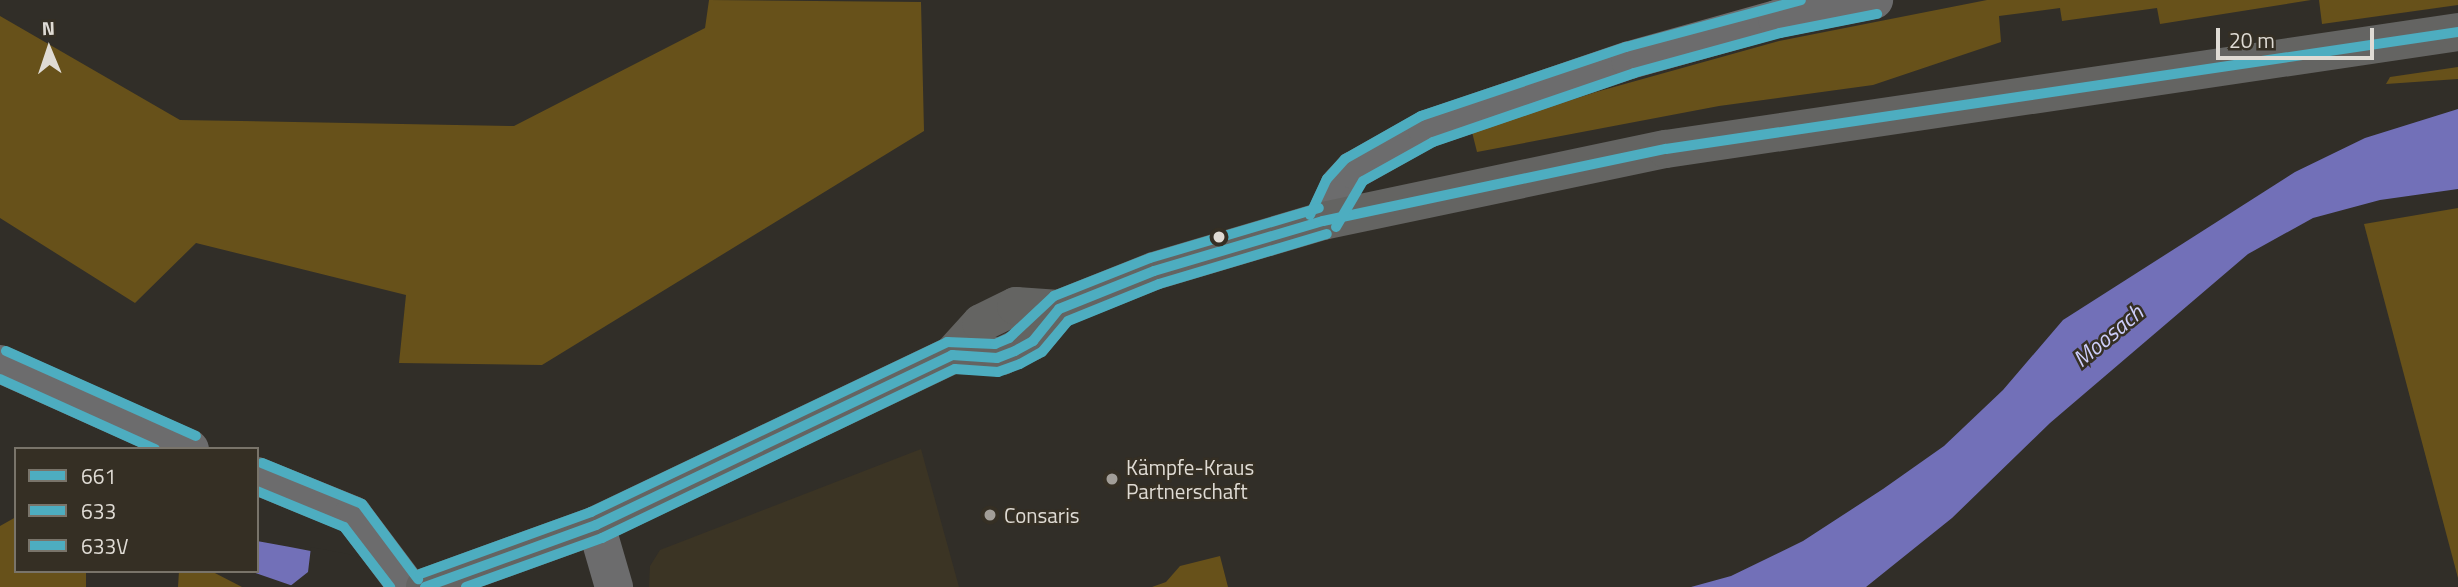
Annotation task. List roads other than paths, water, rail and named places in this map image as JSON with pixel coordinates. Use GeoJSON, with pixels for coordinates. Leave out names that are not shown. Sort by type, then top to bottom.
{"type":"FeatureCollection","features":[{"type":"Feature","properties":{"kind":"main road"},"geometry":{"type":"LineString","coordinates":[[425,587],[596,525],[953,355],[1002,356],[1033,341],[1059,309],[1180,263],[1323,221],[1666,149],[2458,32]]}},
{"type":"Feature","properties":{"kind":"street"},"geometry":{"type":"LineString","coordinates":[[1323,221],[1339,186],[1354,170],[1427,129],[1774,9],[1874,0]]}},
{"type":"Feature","properties":{"kind":"street"},"geometry":{"type":"LineString","coordinates":[[0,364],[186,447]]}},
{"type":"Feature","properties":{"kind":"street"},"geometry":{"type":"LineString","coordinates":[[259,477],[334,505],[369,531],[407,587]]}},
{"type":"Feature","properties":{"kind":"street"},"geometry":{"type":"LineString","coordinates":[[596,525],[614,587]]}},
{"type":"Feature","properties":{"kind":"water","name":"Moosach"},"geometry":{"type":"Polygon","coordinates":[[[2458,109],[2458,189],[2380,200],[2313,218],[2248,254],[2050,423],[1952,518],[1866,587],[1691,587],[1731,576],[1803,541],[1883,489],[1944,446],[2003,390],[2063,320],[2295,172],[2365,138],[2458,109]]]}},
{"type":"Feature","properties":{"kind":"water"},"geometry":{"type":"Polygon","coordinates":[[[259,541],[347,558],[296,587],[256,573],[259,573],[259,541]]]}},
{"type":"Feature","properties":{"kind":"place","name":"Kämpfe-Kraus Partnerschaft"},"geometry":{"type":"Point","coordinates":[1112,479]}},
{"type":"Feature","properties":{"kind":"place","name":"Consaris"},"geometry":{"type":"Point","coordinates":[990,515]}}]}
